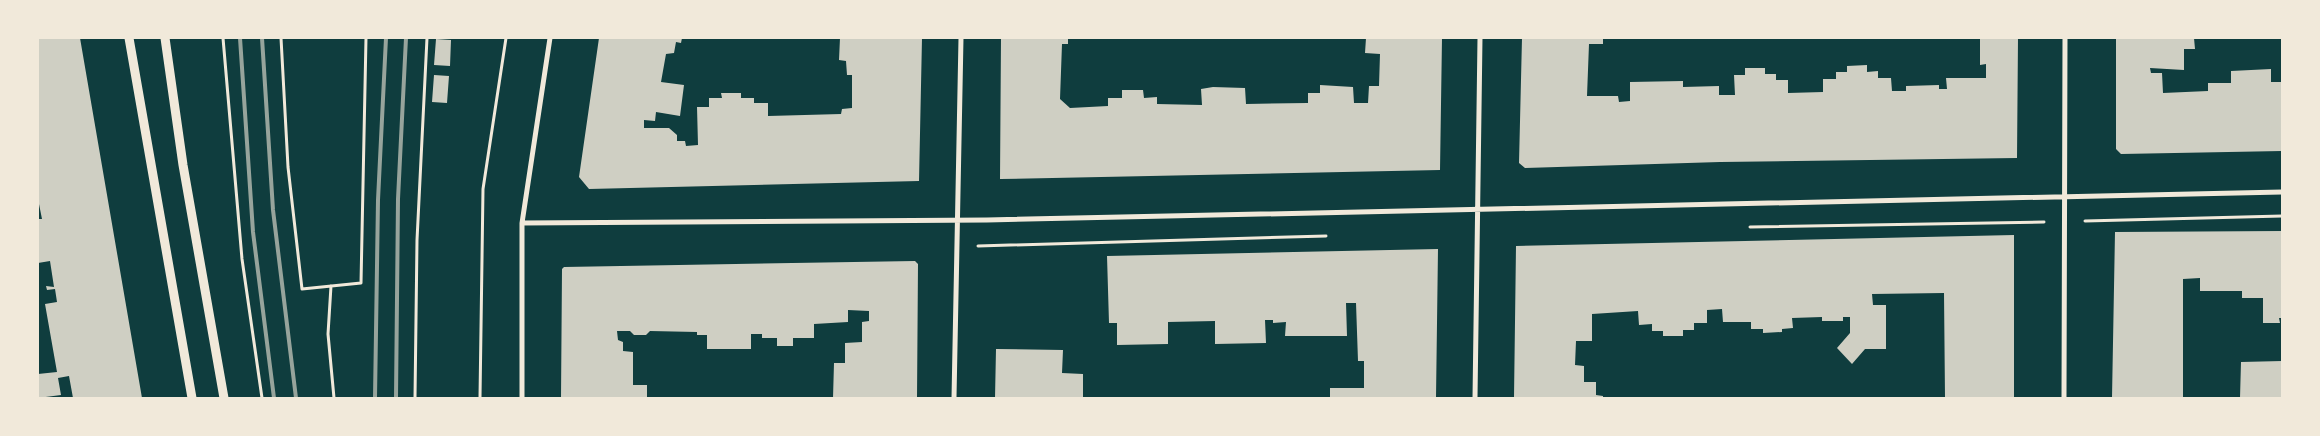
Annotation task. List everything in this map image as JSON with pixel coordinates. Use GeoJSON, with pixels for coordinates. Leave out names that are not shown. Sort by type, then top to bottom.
{"type":"FeatureCollection","features":[{"type":"Feature","properties":{"kind":"street"},"geometry":{"type":"LineString","coordinates":[[129,38],[192,398]]}},
{"type":"Feature","properties":{"kind":"street"},"geometry":{"type":"LineString","coordinates":[[165,38],[184,165],[224,398]]}},
{"type":"Feature","properties":{"kind":"street"},"geometry":{"type":"LineString","coordinates":[[522,398],[522,223],[550,38]]}},
{"type":"Feature","properties":{"kind":"street"},"geometry":{"type":"LineString","coordinates":[[954,398],[961,38]]}},
{"type":"Feature","properties":{"kind":"street"},"geometry":{"type":"LineString","coordinates":[[1475,398],[1480,38]]}},
{"type":"Feature","properties":{"kind":"street"},"geometry":{"type":"LineString","coordinates":[[2064,398],[2065,38]]}},
{"type":"Feature","properties":{"kind":"street"},"geometry":{"type":"LineString","coordinates":[[522,223],[957,221],[2282,192]]}},
{"type":"Feature","properties":{"kind":"path"},"geometry":{"type":"LineString","coordinates":[[223,38],[242,259],[262,398]]}},
{"type":"Feature","properties":{"kind":"path"},"geometry":{"type":"LineString","coordinates":[[281,38],[288,167],[302,289],[361,283],[366,38]]}},
{"type":"Feature","properties":{"kind":"path"},"geometry":{"type":"LineString","coordinates":[[415,398],[417,240],[427,38]]}},
{"type":"Feature","properties":{"kind":"path"},"geometry":{"type":"LineString","coordinates":[[480,398],[483,189],[506,38]]}},
{"type":"Feature","properties":{"kind":"path"},"geometry":{"type":"LineString","coordinates":[[2084,221],[2282,216]]}},
{"type":"Feature","properties":{"kind":"path"},"geometry":{"type":"LineString","coordinates":[[1740,227],[2050,222]]}},
{"type":"Feature","properties":{"kind":"path"},"geometry":{"type":"LineString","coordinates":[[976,246],[1332,236]]}},
{"type":"Feature","properties":{"kind":"path"},"geometry":{"type":"LineString","coordinates":[[331,286],[328,334],[334,398]]}},
{"type":"Feature","properties":{"kind":"building"},"geometry":{"type":"Polygon","coordinates":[[[38,38],[80,38],[142,398],[73,398],[69,376],[58,378],[61,395],[38,398],[38,374],[57,372],[45,304],[57,302],[55,289],[47,290],[46,286],[54,287],[50,261],[38,263],[38,219],[42,219],[38,199],[38,38]]]}},
{"type":"Feature","properties":{"kind":"building"},"geometry":{"type":"Polygon","coordinates":[[[599,38],[682,38],[681,43],[676,42],[674,53],[666,54],[661,82],[684,85],[680,116],[656,112],[655,121],[644,120],[644,128],[669,128],[677,135],[677,141],[685,141],[686,146],[698,145],[697,107],[709,107],[709,98],[722,98],[721,93],[741,93],[741,98],[754,98],[754,103],[768,103],[768,116],[841,114],[842,109],[852,108],[852,75],[847,75],[846,61],[839,60],[840,38],[922,38],[919,181],[589,189],[579,177],[599,38]]]}},
{"type":"Feature","properties":{"kind":"building"},"geometry":{"type":"Polygon","coordinates":[[[1001,38],[1068,38],[1068,44],[1062,44],[1060,99],[1070,108],[1108,106],[1108,98],[1122,98],[1122,90],[1143,90],[1144,98],[1157,97],[1157,104],[1202,105],[1201,89],[1213,87],[1245,88],[1246,104],[1308,103],[1308,93],[1320,93],[1320,85],[1353,87],[1354,103],[1368,103],[1369,86],[1379,86],[1380,54],[1365,53],[1366,38],[1442,38],[1440,170],[1000,179],[1001,38]]]}},
{"type":"Feature","properties":{"kind":"building"},"geometry":{"type":"Polygon","coordinates":[[[1522,38],[1603,38],[1603,44],[1589,44],[1587,96],[1618,96],[1619,102],[1630,101],[1630,82],[1683,81],[1683,87],[1719,86],[1719,95],[1735,95],[1734,75],[1745,75],[1745,68],[1765,68],[1765,74],[1776,74],[1776,80],[1788,80],[1788,93],[1823,92],[1823,79],[1836,79],[1836,72],[1847,72],[1847,66],[1867,65],[1867,72],[1878,71],[1878,78],[1891,78],[1892,91],[1906,91],[1906,86],[1939,85],[1939,89],[1947,89],[1946,78],[1986,78],[1986,64],[1980,65],[1980,38],[2018,38],[2017,158],[1720,162],[1525,168],[1519,163],[1522,38]]]}},
{"type":"Feature","properties":{"kind":"building"},"geometry":{"type":"Polygon","coordinates":[[[2116,38],[2194,38],[2195,49],[2184,49],[2184,70],[2150,68],[2151,73],[2162,73],[2163,93],[2208,91],[2208,83],[2231,83],[2231,71],[2271,69],[2271,82],[2282,82],[2282,151],[2121,154],[2116,149],[2116,38]]]}},
{"type":"Feature","properties":{"kind":"building"},"geometry":{"type":"Polygon","coordinates":[[[436,39],[451,40],[450,66],[434,65],[436,39]]]}},
{"type":"Feature","properties":{"kind":"building"},"geometry":{"type":"Polygon","coordinates":[[[434,75],[449,76],[447,103],[432,102],[434,75]]]}},
{"type":"Feature","properties":{"kind":"building"},"geometry":{"type":"Polygon","coordinates":[[[2282,231],[2282,318],[2279,318],[2280,323],[2263,323],[2263,298],[2242,298],[2242,291],[2200,291],[2200,278],[2183,279],[2183,398],[2112,398],[2115,232],[2282,231]]]}},
{"type":"Feature","properties":{"kind":"building"},"geometry":{"type":"Polygon","coordinates":[[[2014,235],[2014,398],[1945,398],[1944,293],[1872,294],[1873,305],[1886,305],[1886,349],[1865,349],[1852,364],[1837,348],[1850,333],[1850,317],[1843,317],[1843,321],[1822,321],[1822,317],[1792,318],[1793,328],[1782,329],[1782,332],[1763,333],[1763,329],[1751,329],[1751,322],[1723,322],[1722,309],[1707,310],[1707,323],[1694,323],[1694,330],[1683,330],[1683,336],[1663,336],[1663,331],[1652,331],[1652,324],[1639,325],[1638,311],[1592,314],[1592,341],[1576,341],[1575,365],[1584,366],[1584,382],[1596,382],[1596,395],[1603,396],[1603,398],[1514,398],[1516,246],[2014,235]]]}},
{"type":"Feature","properties":{"kind":"building"},"geometry":{"type":"Polygon","coordinates":[[[1438,249],[1436,398],[1330,398],[1330,388],[1364,388],[1364,361],[1358,361],[1356,303],[1346,303],[1347,336],[1285,336],[1286,322],[1273,323],[1273,320],[1265,320],[1266,343],[1215,344],[1215,321],[1168,322],[1168,344],[1117,345],[1117,323],[1109,323],[1107,256],[1438,249]]]}},
{"type":"Feature","properties":{"kind":"building"},"geometry":{"type":"Polygon","coordinates":[[[915,261],[918,264],[917,398],[833,398],[834,363],[845,363],[845,343],[862,342],[862,322],[869,321],[869,311],[848,310],[848,322],[814,324],[814,338],[793,338],[793,346],[777,346],[777,338],[762,338],[762,334],[751,334],[751,349],[707,349],[707,335],[697,335],[697,332],[650,331],[646,335],[634,335],[630,331],[617,331],[618,340],[623,342],[623,351],[633,352],[633,385],[647,385],[647,398],[561,398],[562,269],[564,267],[915,261]]]}},
{"type":"Feature","properties":{"kind":"building"},"geometry":{"type":"Polygon","coordinates":[[[996,349],[1063,350],[1062,373],[1083,374],[1083,398],[995,398],[996,349]]]}},
{"type":"Feature","properties":{"kind":"building"},"geometry":{"type":"Polygon","coordinates":[[[2282,361],[2282,398],[2240,398],[2241,362],[2282,361]]]}},
{"type":"Feature","properties":{"kind":"railway"},"geometry":{"type":"LineString","coordinates":[[240,38],[253,232],[274,398]]}},
{"type":"Feature","properties":{"kind":"railway"},"geometry":{"type":"LineString","coordinates":[[262,38],[273,210],[296,398]]}},
{"type":"Feature","properties":{"kind":"railway"},"geometry":{"type":"LineString","coordinates":[[375,398],[378,200],[386,38]]}},
{"type":"Feature","properties":{"kind":"railway"},"geometry":{"type":"LineString","coordinates":[[396,398],[398,199],[406,38]]}}]}
